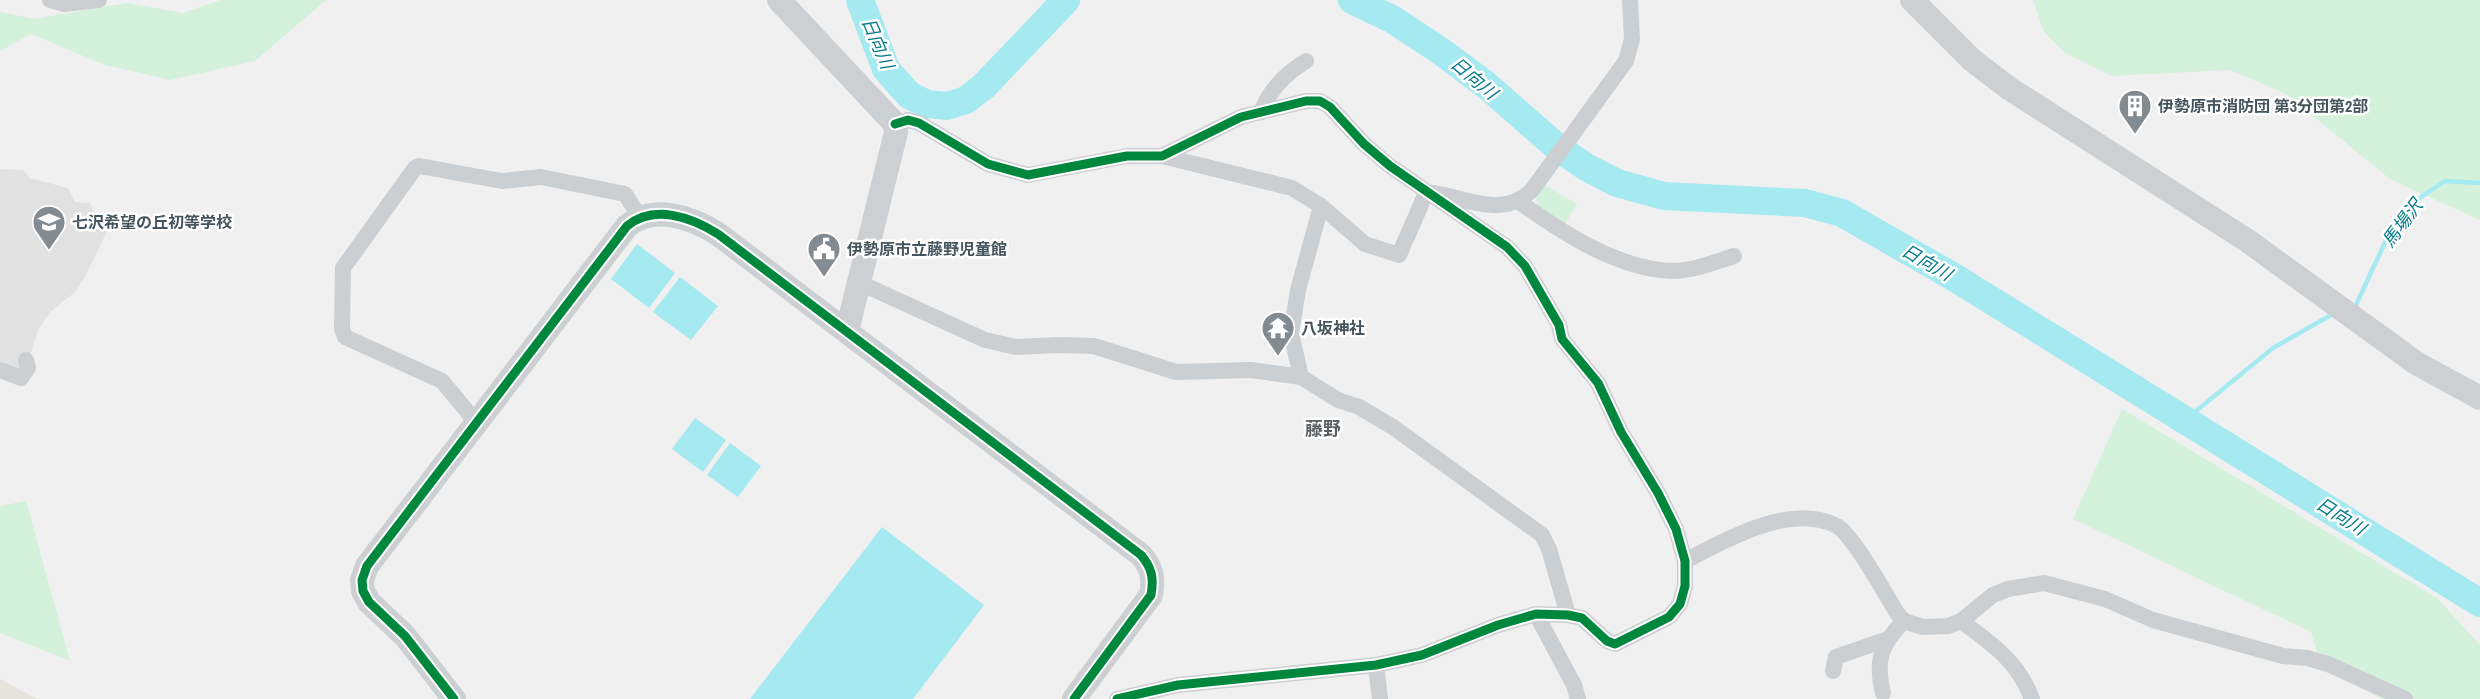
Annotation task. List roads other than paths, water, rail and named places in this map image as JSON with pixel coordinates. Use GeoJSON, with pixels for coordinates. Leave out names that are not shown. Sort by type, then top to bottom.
{"type":"FeatureCollection","features":[{"type":"Feature","properties":{"kind":"street"},"geometry":{"type":"LineString","coordinates":[[50,0],[64,4],[99,0]]}},
{"type":"Feature","properties":{"kind":"street"},"geometry":{"type":"LineString","coordinates":[[779,0],[896,124]]}},
{"type":"Feature","properties":{"kind":"street"},"geometry":{"type":"LineString","coordinates":[[1429,192],[1497,207],[1518,201],[1532,190],[1626,61],[1632,39],[1630,0]]}},
{"type":"Feature","properties":{"kind":"street"},"geometry":{"type":"LineString","coordinates":[[1912,0],[1972,60],[2010,89],[2248,241],[2416,363],[2480,399]]}},
{"type":"Feature","properties":{"kind":"street"},"geometry":{"type":"LineString","coordinates":[[1261,112],[1268,94],[1290,71],[1306,61]]}},
{"type":"Feature","properties":{"kind":"street"},"geometry":{"type":"LineString","coordinates":[[1117,699],[1178,685],[1376,665],[1422,655],[1498,625],[1536,614],[1582,618],[1606,641],[1615,644],[1669,617],[1680,604],[1685,586],[1685,561],[1676,529],[1621,432],[1599,383],[1562,339],[1559,325],[1525,266],[1507,247],[1456,214],[1429,192],[1390,166],[1365,144],[1330,106],[1320,101],[1306,101],[1241,117],[1162,156]]}},
{"type":"Feature","properties":{"kind":"street"},"geometry":{"type":"LineString","coordinates":[[896,124],[908,120],[919,123],[988,164],[1028,175],[1127,156],[1162,156],[1233,175],[1259,177],[1292,188],[1321,206],[1365,244],[1399,255],[1429,192]]}},
{"type":"Feature","properties":{"kind":"street"},"geometry":{"type":"LineString","coordinates":[[847,331],[896,124]]}},
{"type":"Feature","properties":{"kind":"street"},"geometry":{"type":"LineString","coordinates":[[476,422],[442,381],[345,337],[342,329],[343,268],[415,168],[419,166],[502,182],[541,177],[625,194],[640,217]]}},
{"type":"Feature","properties":{"kind":"street"},"geometry":{"type":"LineString","coordinates":[[1518,201],[1548,222],[1592,246],[1650,267],[1676,271],[1699,268],[1734,256]]}},
{"type":"Feature","properties":{"kind":"street"},"geometry":{"type":"LineString","coordinates":[[1301,377],[1291,333],[1298,290],[1321,206]]}},
{"type":"Feature","properties":{"kind":"street"},"geometry":{"type":"LineString","coordinates":[[454,699],[405,636],[369,602],[363,591],[362,580],[367,566],[627,226],[640,217],[661,214],[707,228],[847,331],[1141,555],[1150,566],[1153,581],[1151,595],[1074,699]]}},
{"type":"Feature","properties":{"kind":"street"},"geometry":{"type":"LineString","coordinates":[[860,283],[985,340],[1016,347],[1094,346],[1176,372],[1251,370],[1301,377],[1393,427],[1542,535],[1549,549],[1568,615]]}},
{"type":"Feature","properties":{"kind":"street"},"geometry":{"type":"LineString","coordinates":[[0,370],[21,378],[28,368],[26,360]]}},
{"type":"Feature","properties":{"kind":"street"},"geometry":{"type":"LineString","coordinates":[[1685,561],[1738,533],[1783,521],[1804,519],[1820,521],[1839,527],[1905,621],[1923,627],[1948,626],[1960,621],[1993,595],[2008,589],[2044,583],[2105,599],[2153,620],[2283,656],[2307,658],[2328,664],[2405,699]]}},
{"type":"Feature","properties":{"kind":"street"},"geometry":{"type":"LineString","coordinates":[[1536,614],[1574,684],[1578,699]]}},
{"type":"Feature","properties":{"kind":"street"},"geometry":{"type":"LineString","coordinates":[[1833,671],[1836,657],[1886,640],[1905,621]]}},
{"type":"Feature","properties":{"kind":"street"},"geometry":{"type":"LineString","coordinates":[[1960,621],[2003,652],[2028,687],[2032,699]]}},
{"type":"Feature","properties":{"kind":"street"},"geometry":{"type":"LineString","coordinates":[[1884,693],[1879,674],[1886,640]]}},
{"type":"Feature","properties":{"kind":"street"},"geometry":{"type":"LineString","coordinates":[[1376,665],[1380,699]]}},
{"type":"Feature","properties":{"kind":"water"},"geometry":{"type":"Polygon","coordinates":[[[637,244],[675,273],[649,308],[611,279],[637,244]]]}},
{"type":"Feature","properties":{"kind":"water"},"geometry":{"type":"Polygon","coordinates":[[[680,277],[718,306],[691,340],[653,312],[680,277]]]}},
{"type":"Feature","properties":{"kind":"water"},"geometry":{"type":"Polygon","coordinates":[[[695,418],[726,440],[703,472],[672,449],[695,418]]]}},
{"type":"Feature","properties":{"kind":"water"},"geometry":{"type":"Polygon","coordinates":[[[730,443],[761,466],[738,497],[707,475],[730,443]]]}},
{"type":"Feature","properties":{"kind":"water"},"geometry":{"type":"Polygon","coordinates":[[[882,527],[984,605],[913,699],[750,699],[882,527]]]}},
{"type":"Feature","properties":{"kind":"waterway","name":"日向川"},"geometry":{"type":"LineString","coordinates":[[860,0],[886,69],[909,95],[927,104],[947,106],[966,100],[984,86],[1066,0]]}},
{"type":"Feature","properties":{"kind":"waterway","name":"日向川"},"geometry":{"type":"LineString","coordinates":[[1352,0],[1392,19],[1442,52],[1486,85],[1557,147],[1586,167],[1617,183],[1664,196],[1805,203],[1842,213],[1952,276],[2480,603]]}},
{"type":"Feature","properties":{"kind":"waterway","name":"馬場沢"},"geometry":{"type":"LineString","coordinates":[[2355,307],[2388,236],[2421,197],[2445,181],[2480,183]]}},
{"type":"Feature","properties":{"kind":"waterway","name":"馬場沢"},"geometry":{"type":"LineString","coordinates":[[2185,420],[2273,348],[2331,315]]}},
{"type":"Feature","properties":{"kind":"place","name":"伊勢原市消防団 第3分団第2部"},"geometry":{"type":"Point","coordinates":[2135,135]}},
{"type":"Feature","properties":{"kind":"place","name":"七沢希望の丘初等学校"},"geometry":{"type":"Point","coordinates":[49,251]}},
{"type":"Feature","properties":{"kind":"place","name":"伊勢原市立藤野児童館"},"geometry":{"type":"Point","coordinates":[824,278]}},
{"type":"Feature","properties":{"kind":"place","name":"八坂神社"},"geometry":{"type":"Point","coordinates":[1278,357]}},
{"type":"Feature","properties":{"kind":"district","name":"藤野"},"geometry":{"type":"Point","coordinates":[1323,428]}}]}
